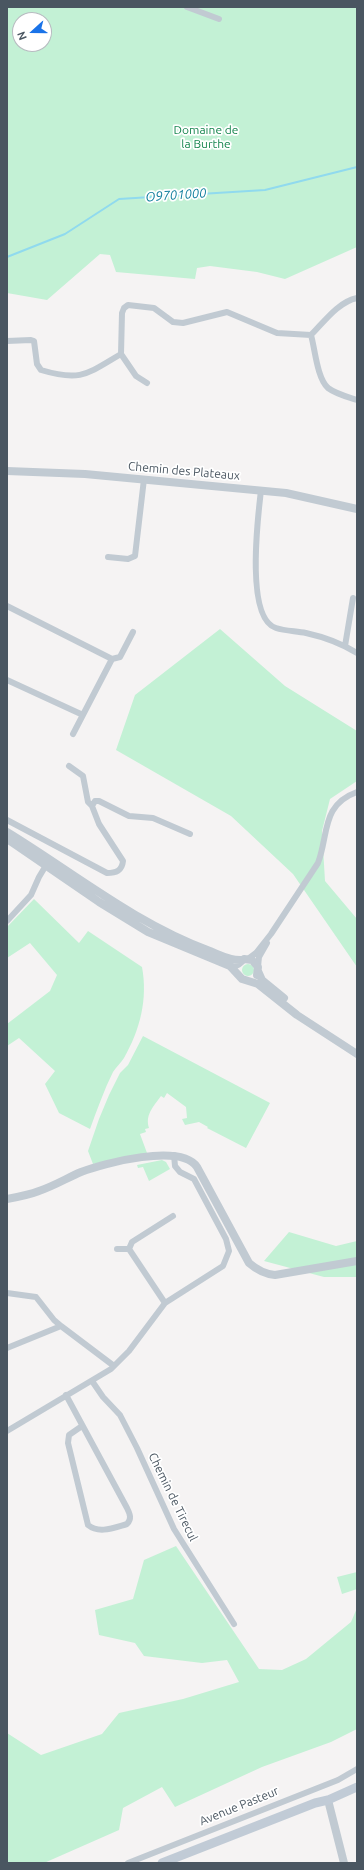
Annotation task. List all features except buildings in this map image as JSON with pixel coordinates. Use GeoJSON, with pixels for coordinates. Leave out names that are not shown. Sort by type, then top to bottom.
{"type":"FeatureCollection","features":[{"type":"Feature","properties":{"kind":"main road","name":"Avenue Pasteur"},"geometry":{"type":"LineString","coordinates":[[162,1863],[315,1803],[328,1800],[357,1787]]}},
{"type":"Feature","properties":{"kind":"street"},"geometry":{"type":"LineString","coordinates":[[187,7],[219,19]]}},
{"type":"Feature","properties":{"kind":"street"},"geometry":{"type":"LineString","coordinates":[[147,383],[136,376],[121,354],[122,313],[124,308],[128,305],[154,308],[173,322],[183,323],[203,316],[227,312],[277,333],[311,335],[341,306],[351,299],[357,298]]}},
{"type":"Feature","properties":{"kind":"street"},"geometry":{"type":"LineString","coordinates":[[311,335],[324,384],[334,392],[357,400]]}},
{"type":"Feature","properties":{"kind":"street"},"geometry":{"type":"LineString","coordinates":[[7,341],[34,341],[37,364],[41,370],[59,375],[81,376],[89,374],[121,354]]}},
{"type":"Feature","properties":{"kind":"street","name":"Chemin des Plateaux"},"geometry":{"type":"LineString","coordinates":[[7,470],[144,479],[289,493],[357,510]]}},
{"type":"Feature","properties":{"kind":"street"},"geometry":{"type":"LineString","coordinates":[[108,557],[128,559],[135,556],[144,479]]}},
{"type":"Feature","properties":{"kind":"street"},"geometry":{"type":"LineString","coordinates":[[261,490],[255,565],[263,614],[268,623],[275,628],[307,633],[345,646],[357,653]]}},
{"type":"Feature","properties":{"kind":"street"},"geometry":{"type":"LineString","coordinates":[[345,646],[353,598]]}},
{"type":"Feature","properties":{"kind":"street"},"geometry":{"type":"LineString","coordinates":[[7,606],[112,660]]}},
{"type":"Feature","properties":{"kind":"street"},"geometry":{"type":"LineString","coordinates":[[73,734],[112,660],[120,656],[133,632]]}},
{"type":"Feature","properties":{"kind":"street"},"geometry":{"type":"LineString","coordinates":[[7,680],[83,715]]}},
{"type":"Feature","properties":{"kind":"street"},"geometry":{"type":"LineString","coordinates":[[7,820],[107,874],[114,873],[123,866],[123,861],[99,824],[92,806],[86,797],[86,788],[83,776],[69,766]]}},
{"type":"Feature","properties":{"kind":"street"},"geometry":{"type":"LineString","coordinates":[[237,973],[238,966],[256,953],[271,934],[318,863],[331,811],[338,802],[357,792]]}},
{"type":"Feature","properties":{"kind":"street"},"geometry":{"type":"LineString","coordinates":[[92,806],[94,802],[99,801],[129,816],[153,818],[190,834]]}},
{"type":"Feature","properties":{"kind":"street"},"geometry":{"type":"LineString","coordinates":[[7,832],[99,902],[148,932],[230,966],[242,979],[258,984],[297,1015],[357,1054]]}},
{"type":"Feature","properties":{"kind":"street"},"geometry":{"type":"LineString","coordinates":[[7,839],[163,931],[232,960],[256,962],[262,980],[290,1002],[357,1048]]}},
{"type":"Feature","properties":{"kind":"street"},"geometry":{"type":"LineString","coordinates":[[7,921],[31,895],[48,863]]}},
{"type":"Feature","properties":{"kind":"street"},"geometry":{"type":"LineString","coordinates":[[249,980],[255,977],[258,969],[259,956],[271,934]]}},
{"type":"Feature","properties":{"kind":"street"},"geometry":{"type":"LineString","coordinates":[[7,1431],[92,1381],[114,1366],[129,1351],[165,1303],[220,1268],[226,1261],[229,1251],[226,1239],[191,1177],[176,1168],[173,1162],[174,1155]]}},
{"type":"Feature","properties":{"kind":"street"},"geometry":{"type":"LineString","coordinates":[[7,1199],[38,1191],[91,1169],[133,1159],[174,1155],[186,1158],[195,1164],[249,1263],[260,1271],[275,1275],[357,1261]]}},
{"type":"Feature","properties":{"kind":"street"},"geometry":{"type":"LineString","coordinates":[[129,1249],[132,1242],[172,1216]]}},
{"type":"Feature","properties":{"kind":"street"},"geometry":{"type":"LineString","coordinates":[[117,1249],[129,1249]]}},
{"type":"Feature","properties":{"kind":"street"},"geometry":{"type":"LineString","coordinates":[[129,1249],[165,1303]]}},
{"type":"Feature","properties":{"kind":"street"},"geometry":{"type":"LineString","coordinates":[[7,1293],[36,1297],[54,1320],[114,1366]]}},
{"type":"Feature","properties":{"kind":"street"},"geometry":{"type":"LineString","coordinates":[[7,1348],[61,1326]]}},
{"type":"Feature","properties":{"kind":"street","name":"Chemin de Tirecul"},"geometry":{"type":"LineString","coordinates":[[92,1381],[103,1397],[120,1416],[137,1448],[174,1529],[234,1624]]}},
{"type":"Feature","properties":{"kind":"street"},"geometry":{"type":"LineString","coordinates":[[66,1396],[128,1508],[130,1517],[127,1524],[104,1530],[94,1530],[88,1525],[68,1443],[69,1434],[82,1426]]}},
{"type":"Feature","properties":{"kind":"street","name":"Avenue Pasteur"},"geometry":{"type":"LineString","coordinates":[[128,1863],[338,1780],[357,1769]]}},
{"type":"Feature","properties":{"kind":"street"},"geometry":{"type":"LineString","coordinates":[[328,1800],[344,1863]]}},
{"type":"Feature","properties":{"kind":"green space","name":"Domaine de la Burthe"},"geometry":{"type":"Polygon","coordinates":[[[7,7],[357,7],[357,247],[285,279],[257,272],[210,266],[197,268],[195,279],[116,272],[110,255],[100,254],[47,300],[7,293],[7,7]]]}},
{"type":"Feature","properties":{"kind":"green space"},"geometry":{"type":"Polygon","coordinates":[[[220,629],[285,686],[357,731],[357,781],[330,799],[322,831],[325,881],[357,919],[357,967],[293,874],[231,816],[116,750],[135,695],[220,629]]]}},
{"type":"Feature","properties":{"kind":"green space"},"geometry":{"type":"Polygon","coordinates":[[[34,899],[79,943],[88,931],[142,967],[144,991],[138,1025],[130,1047],[124,1058],[114,1070],[90,1129],[59,1113],[45,1084],[55,1071],[19,1038],[7,1046],[7,1024],[50,991],[57,975],[30,943],[7,958],[7,927],[34,899]]]}},
{"type":"Feature","properties":{"kind":"green space"},"geometry":{"type":"Polygon","coordinates":[[[250,964],[253,965],[253,975],[246,976],[243,975],[242,968],[243,965],[250,964]]]}},
{"type":"Feature","properties":{"kind":"green space"},"geometry":{"type":"Polygon","coordinates":[[[143,1036],[270,1103],[246,1148],[207,1128],[208,1127],[199,1122],[185,1125],[182,1119],[187,1118],[186,1107],[167,1093],[164,1098],[161,1096],[150,1111],[148,1119],[149,1128],[145,1129],[146,1132],[140,1134],[147,1153],[93,1164],[88,1151],[99,1119],[120,1073],[128,1065],[143,1036]]]}},
{"type":"Feature","properties":{"kind":"green space"},"geometry":{"type":"Polygon","coordinates":[[[162,1160],[166,1162],[170,1169],[149,1181],[143,1167],[138,1168],[137,1165],[162,1160]]]}},
{"type":"Feature","properties":{"kind":"green space"},"geometry":{"type":"Polygon","coordinates":[[[289,1232],[336,1246],[357,1241],[357,1277],[324,1277],[264,1261],[289,1232]]]}},
{"type":"Feature","properties":{"kind":"green space"},"geometry":{"type":"Polygon","coordinates":[[[176,1546],[259,1669],[282,1670],[306,1659],[351,1622],[357,1608],[357,1729],[331,1742],[262,1767],[175,1807],[162,1787],[123,1808],[119,1830],[44,1863],[7,1863],[7,1733],[41,1755],[102,1734],[119,1713],[183,1699],[239,1682],[227,1660],[202,1663],[144,1656],[135,1643],[99,1635],[95,1610],[133,1599],[144,1560],[176,1546]]]}},
{"type":"Feature","properties":{"kind":"green space"},"geometry":{"type":"Polygon","coordinates":[[[357,1572],[357,1589],[342,1594],[337,1577],[357,1572]]]}},
{"type":"Feature","properties":{"kind":"waterway","name":"O9701000"},"geometry":{"type":"LineString","coordinates":[[7,257],[65,234],[119,199],[265,190],[357,167]]}}]}
